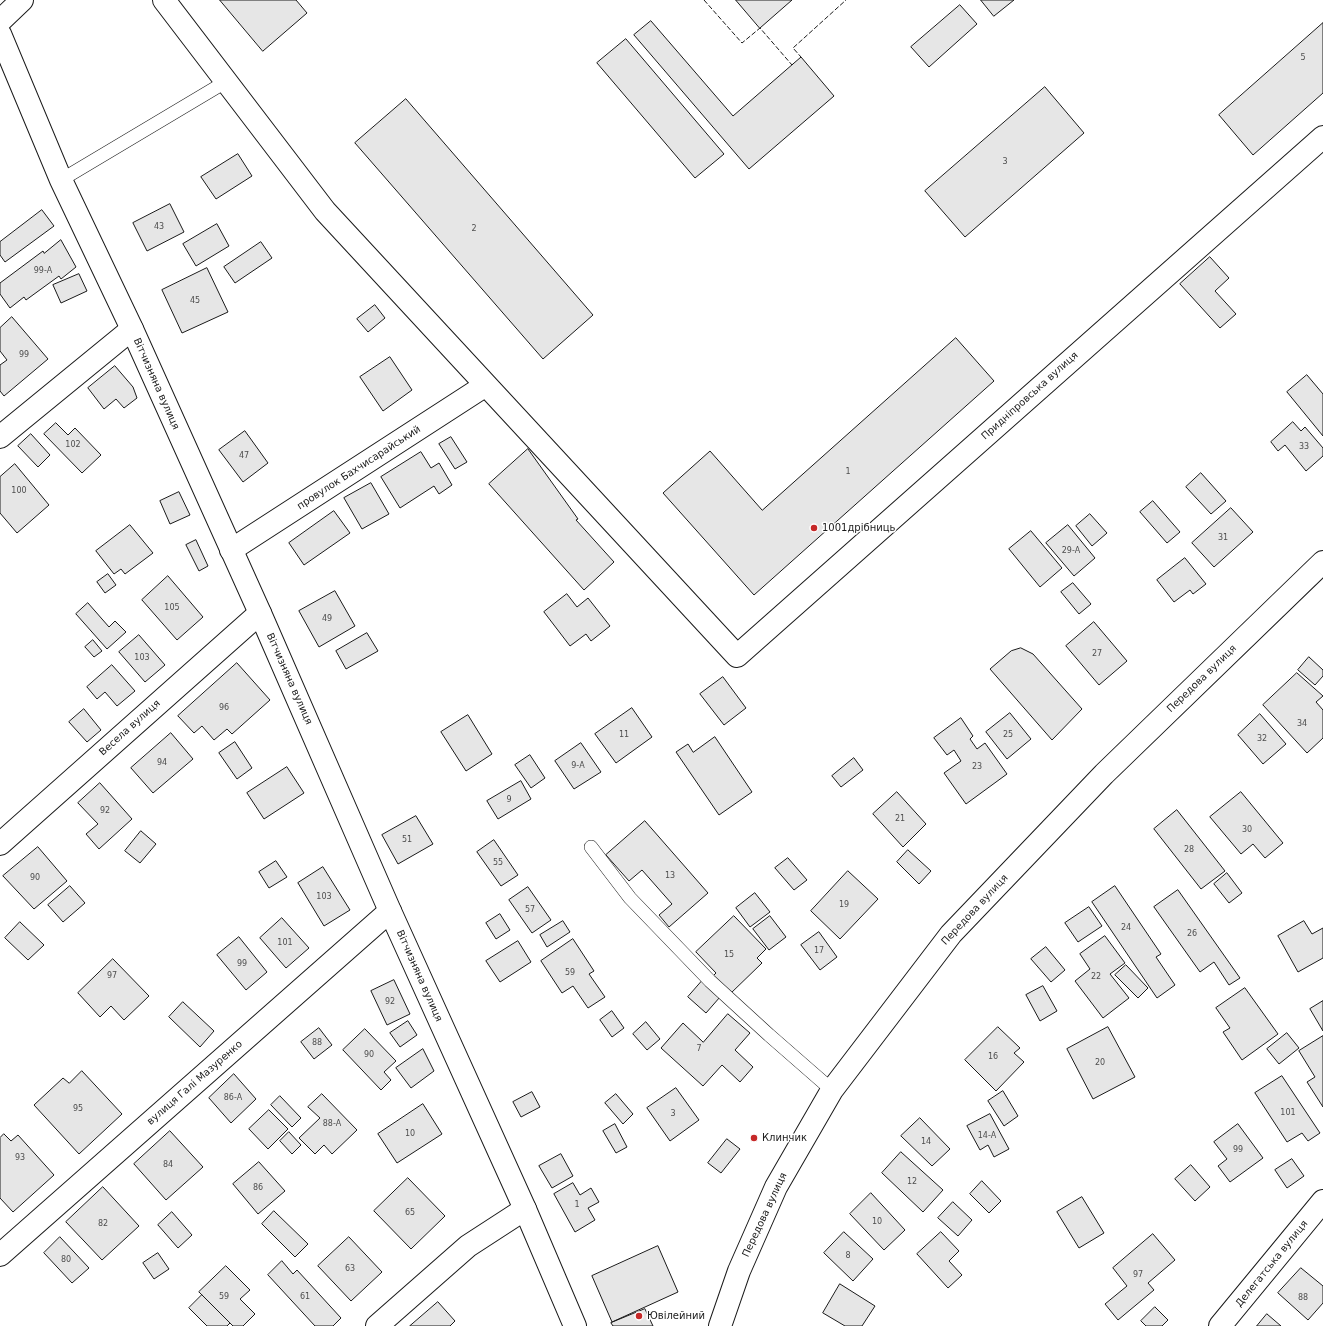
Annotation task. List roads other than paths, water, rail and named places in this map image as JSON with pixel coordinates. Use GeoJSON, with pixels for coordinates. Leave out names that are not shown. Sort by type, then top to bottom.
{"type":"FeatureCollection","features":[{"type":"Feature","properties":{"kind":"street"},"geometry":{"type":"LineString","coordinates":[[0,21],[22,0]]}},
{"type":"Feature","properties":{"kind":"street"},"geometry":{"type":"LineString","coordinates":[[164,0],[325,211],[486,386]]}},
{"type":"Feature","properties":{"kind":"street","name":"Вітчизняна вулиця"},"geometry":{"type":"LineString","coordinates":[[0,34],[61,180],[132,329],[260,613],[390,910],[525,1209],[575,1326]]}},
{"type":"Feature","properties":{"kind":"street","name":"Придніпровська вулиця"},"geometry":{"type":"LineString","coordinates":[[486,386],[737,656],[1323,137]]}},
{"type":"Feature","properties":{"kind":"street"},"geometry":{"type":"LineString","coordinates":[[0,437],[132,329]]}},
{"type":"Feature","properties":{"kind":"street","name":"провулок Бахчисарайський"},"geometry":{"type":"LineString","coordinates":[[231,550],[486,386]]}},
{"type":"Feature","properties":{"kind":"street","name":"Передова вулиця"},"geometry":{"type":"LineString","coordinates":[[720,1326],[739,1271],[776,1187],[832,1090],[951,934],[1104,774],[1323,562]]}},
{"type":"Feature","properties":{"kind":"street","name":"Весела вулиця"},"geometry":{"type":"LineString","coordinates":[[0,844],[260,613]]}},
{"type":"Feature","properties":{"kind":"street","name":"вулиця Галі Мазуренко"},"geometry":{"type":"LineString","coordinates":[[0,1255],[390,910]]}},
{"type":"Feature","properties":{"kind":"street","name":"Делегатська вулиця"},"geometry":{"type":"LineString","coordinates":[[1220,1326],[1323,1201]]}},
{"type":"Feature","properties":{"kind":"street"},"geometry":{"type":"LineString","coordinates":[[377,1326],[468,1246],[525,1209]]}},
{"type":"Feature","properties":{"kind":"lane"},"geometry":{"type":"LineString","coordinates":[[61,180],[227,81]]}},
{"type":"Feature","properties":{"kind":"lane"},"geometry":{"type":"LineString","coordinates":[[591,847],[630,898],[710,981],[832,1090]]}},
{"type":"Feature","properties":{"kind":"place","name":"1001дрібниць"},"geometry":{"type":"Point","coordinates":[814,528]}},
{"type":"Feature","properties":{"kind":"place","name":"Клинчик"},"geometry":{"type":"Point","coordinates":[754,1138]}},
{"type":"Feature","properties":{"kind":"place","name":"Ювілейний"},"geometry":{"type":"Point","coordinates":[639,1316]}}]}
